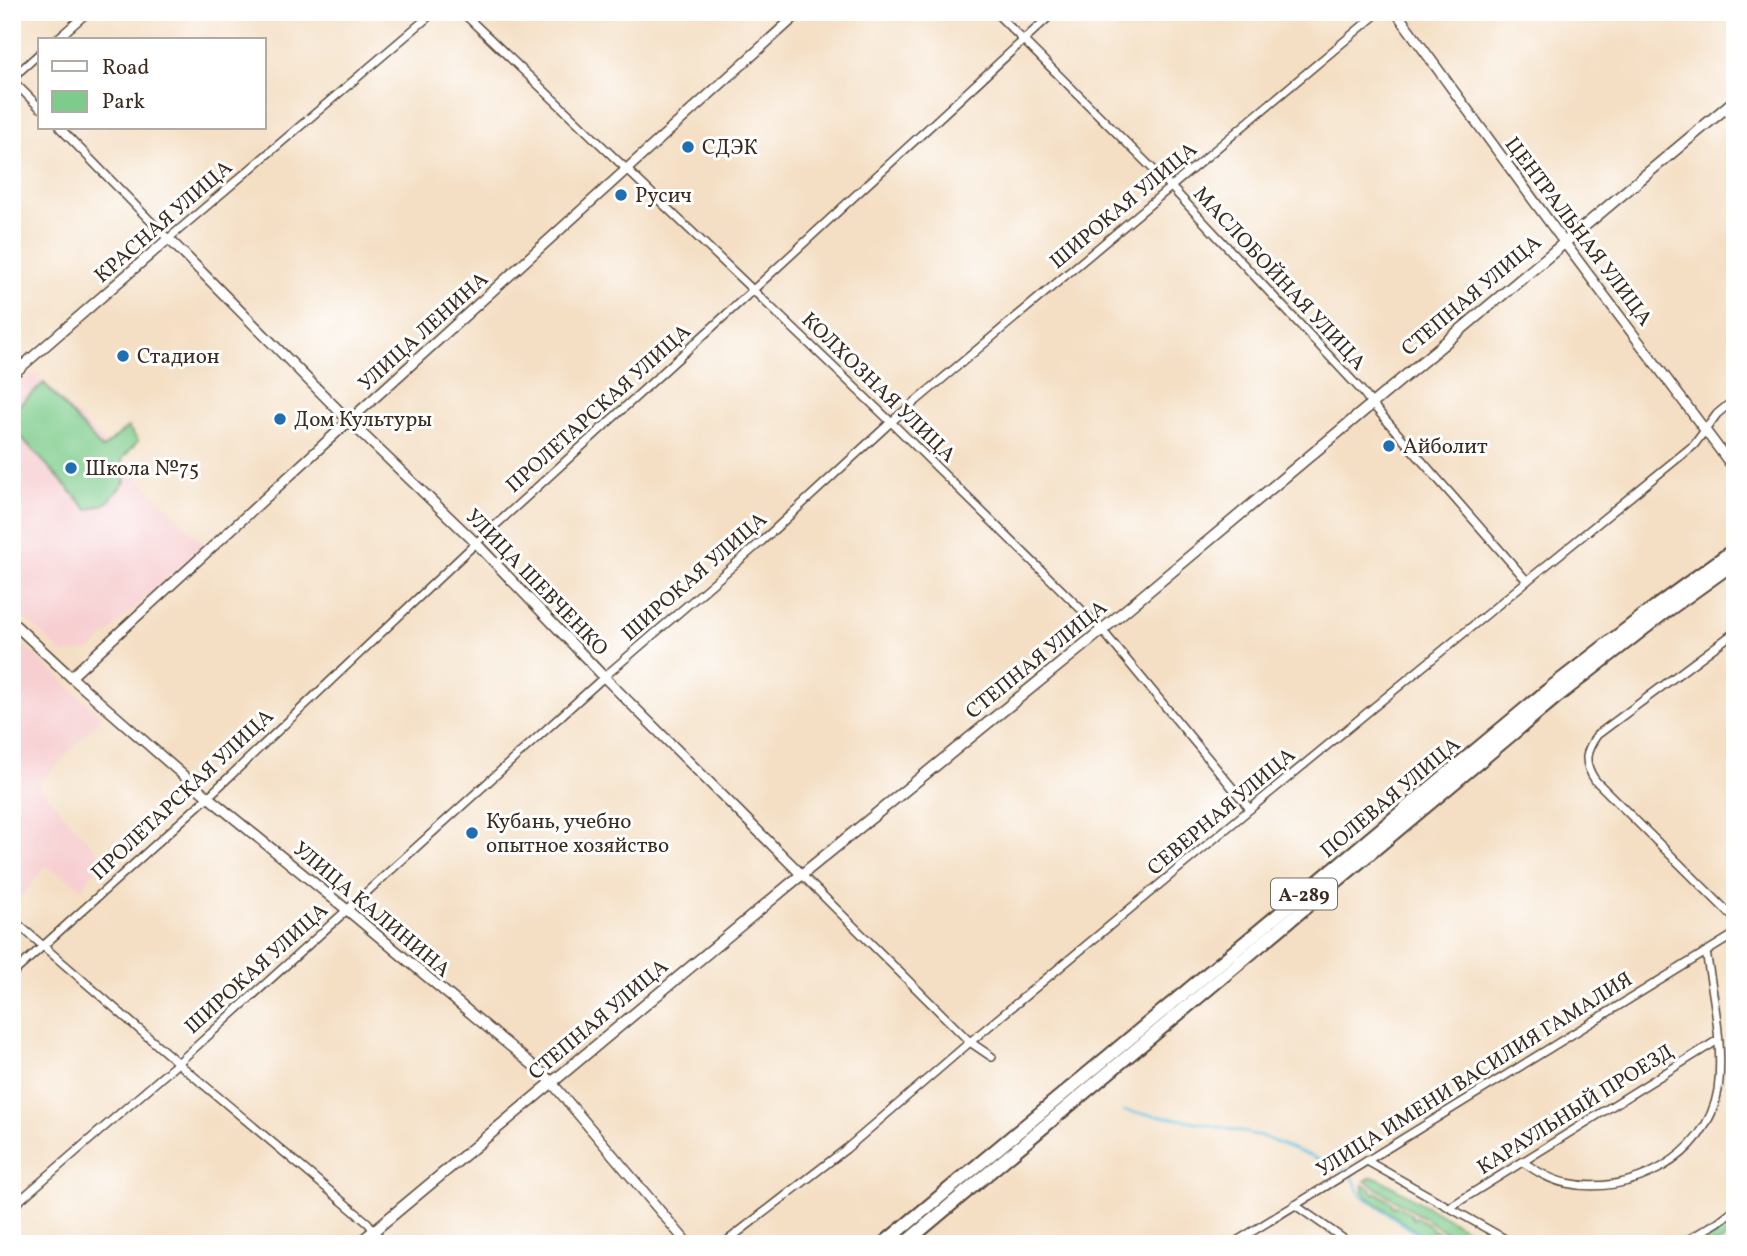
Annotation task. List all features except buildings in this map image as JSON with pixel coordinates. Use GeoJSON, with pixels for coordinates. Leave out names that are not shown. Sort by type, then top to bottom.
{"type":"FeatureCollection","features":[{"type":"Feature","properties":{"kind":"highway","name":"ПОЛЕВАЯ УЛИЦА"},"geometry":{"type":"LineString","coordinates":[[883,1244],[1548,690],[1655,607],[1734,552]]}},
{"type":"Feature","properties":{"kind":"highway","name":"ПОЛЕВАЯ УЛИЦА"},"geometry":{"type":"LineString","coordinates":[[904,1244],[1555,698],[1661,615],[1734,552]]}},
{"type":"Feature","properties":{"kind":"main road","name":"СТЕПНАЯ УЛИЦА"},"geometry":{"type":"LineString","coordinates":[[358,1244],[1102,630],[1735,100]]}},
{"type":"Feature","properties":{"kind":"street"},"geometry":{"type":"LineString","coordinates":[[57,38],[88,12]]}},
{"type":"Feature","properties":{"kind":"street","name":"КРАСНАЯ УЛИЦА"},"geometry":{"type":"LineString","coordinates":[[12,374],[434,12]]}},
{"type":"Feature","properties":{"kind":"street","name":"КОЛХОЗНАЯ УЛИЦА"},"geometry":{"type":"LineString","coordinates":[[462,12],[891,422],[1102,630],[1250,809]]}},
{"type":"Feature","properties":{"kind":"street","name":"УЛИЦА ЛЕНИНА"},"geometry":{"type":"LineString","coordinates":[[71,677],[800,12]]}},
{"type":"Feature","properties":{"kind":"street","name":"МАСЛОБОЙНАЯ УЛИЦА"},"geometry":{"type":"LineString","coordinates":[[995,12],[1172,188],[1362,391],[1527,581]]}},
{"type":"Feature","properties":{"kind":"street","name":"ПРОЛЕТАРСКАЯ УЛИЦА"},"geometry":{"type":"LineString","coordinates":[[12,974],[208,797],[476,543],[1054,12]]}},
{"type":"Feature","properties":{"kind":"street","name":"ШИРОКАЯ УЛИЦА"},"geometry":{"type":"LineString","coordinates":[[12,1207],[178,1063],[604,677],[762,541],[891,422],[1379,12]]}},
{"type":"Feature","properties":{"kind":"street","name":"ЦЕНТРАЛЬНАЯ УЛИЦА"},"geometry":{"type":"LineString","coordinates":[[1396,12],[1735,470]]}},
{"type":"Feature","properties":{"kind":"street"},"geometry":{"type":"LineString","coordinates":[[38,55],[12,79],[38,106]]}},
{"type":"Feature","properties":{"kind":"street","name":"УЛИЦА ШЕВЧЕНКО"},"geometry":{"type":"LineString","coordinates":[[62,130],[349,421],[476,543],[604,677],[802,875],[970,1042],[992,1057]]}},
{"type":"Feature","properties":{"kind":"street","name":"СЕВЕРНАЯ УЛИЦА"},"geometry":{"type":"LineString","coordinates":[[723,1244],[846,1149],[1250,809],[1694,445],[1717,414],[1735,399]]}},
{"type":"Feature","properties":{"kind":"street","name":"УЛИЦА КАЛИНИНА"},"geometry":{"type":"LineString","coordinates":[[12,622],[208,797],[553,1083],[688,1244]]}},
{"type":"Feature","properties":{"kind":"street"},"geometry":{"type":"LineString","coordinates":[[1735,632],[1597,735],[1589,746],[1587,759],[1595,780],[1735,919]]}},
{"type":"Feature","properties":{"kind":"street"},"geometry":{"type":"LineString","coordinates":[[12,919],[368,1223],[384,1244]]}},
{"type":"Feature","properties":{"kind":"street","name":"УЛИЦА ИМЕНИ ВАСИЛИЯ ГАМАЛИЯ"},"geometry":{"type":"LineString","coordinates":[[1231,1244],[1735,934]]}},
{"type":"Feature","properties":{"kind":"street"},"geometry":{"type":"LineString","coordinates":[[1523,1162],[1541,1174],[1564,1183],[1591,1186],[1616,1184],[1663,1167],[1698,1135],[1709,1116],[1717,1093],[1720,1066],[1706,952]]}},
{"type":"Feature","properties":{"kind":"street","name":"КАРАУЛЬНЫЙ ПРОЕЗД"},"geometry":{"type":"LineString","coordinates":[[1450,1207],[1718,1040]]}},
{"type":"Feature","properties":{"kind":"street"},"geometry":{"type":"LineString","coordinates":[[1367,1161],[1514,1244]]}},
{"type":"Feature","properties":{"kind":"street"},"geometry":{"type":"LineString","coordinates":[[1295,1205],[1351,1244]]}},
{"type":"Feature","properties":{"kind":"street"},"geometry":{"type":"LineString","coordinates":[[1681,1244],[1698,1236],[1735,1209]]}},
{"type":"Feature","properties":{"kind":"shaded area","name":"Школа №75"},"geometry":{"type":"Polygon","coordinates":[[[35,372],[204,544],[90,650],[64,654],[12,606],[12,392],[35,372]]]}},
{"type":"Feature","properties":{"kind":"shaded area"},"geometry":{"type":"Polygon","coordinates":[[[12,634],[102,717],[38,785],[104,859],[82,888],[46,866],[19,900],[12,894],[12,634]]]}},
{"type":"Feature","properties":{"kind":"green space"},"geometry":{"type":"Polygon","coordinates":[[[44,383],[102,449],[128,427],[138,441],[122,459],[125,482],[107,503],[88,510],[12,427],[12,411],[44,383]]]}},
{"type":"Feature","properties":{"kind":"green space"},"geometry":{"type":"Polygon","coordinates":[[[1371,1177],[1378,1178],[1492,1244],[1466,1244],[1365,1181],[1371,1177]]]}},
{"type":"Feature","properties":{"kind":"green space"},"geometry":{"type":"Polygon","coordinates":[[[1363,1185],[1454,1244],[1434,1244],[1367,1197],[1363,1185]]]}},
{"type":"Feature","properties":{"kind":"green space"},"geometry":{"type":"Polygon","coordinates":[[[1735,1219],[1735,1233],[1717,1244],[1700,1244],[1728,1226],[1735,1219]]]}},
{"type":"Feature","properties":{"kind":"waterway"},"geometry":{"type":"LineString","coordinates":[[1124,1111],[1191,1121],[1261,1136],[1346,1170]]}},
{"type":"Feature","properties":{"kind":"waterway"},"geometry":{"type":"LineString","coordinates":[[1351,1174],[1361,1195],[1432,1244]]}},
{"type":"Feature","properties":{"kind":"place","name":"СДЭК"},"geometry":{"type":"Point","coordinates":[688,147]}},
{"type":"Feature","properties":{"kind":"place","name":"Русич"},"geometry":{"type":"Point","coordinates":[621,195]}},
{"type":"Feature","properties":{"kind":"place","name":"Стадион"},"geometry":{"type":"Point","coordinates":[123,356]}},
{"type":"Feature","properties":{"kind":"place","name":"Дом Культуры"},"geometry":{"type":"Point","coordinates":[280,419]}},
{"type":"Feature","properties":{"kind":"place","name":"Айболит"},"geometry":{"type":"Point","coordinates":[1389,446]}},
{"type":"Feature","properties":{"kind":"place","name":"Школа №75"},"geometry":{"type":"Point","coordinates":[71,468]}},
{"type":"Feature","properties":{"kind":"place","name":"Кубань, учебно опытное хозяйство"},"geometry":{"type":"Point","coordinates":[472,833]}}]}
